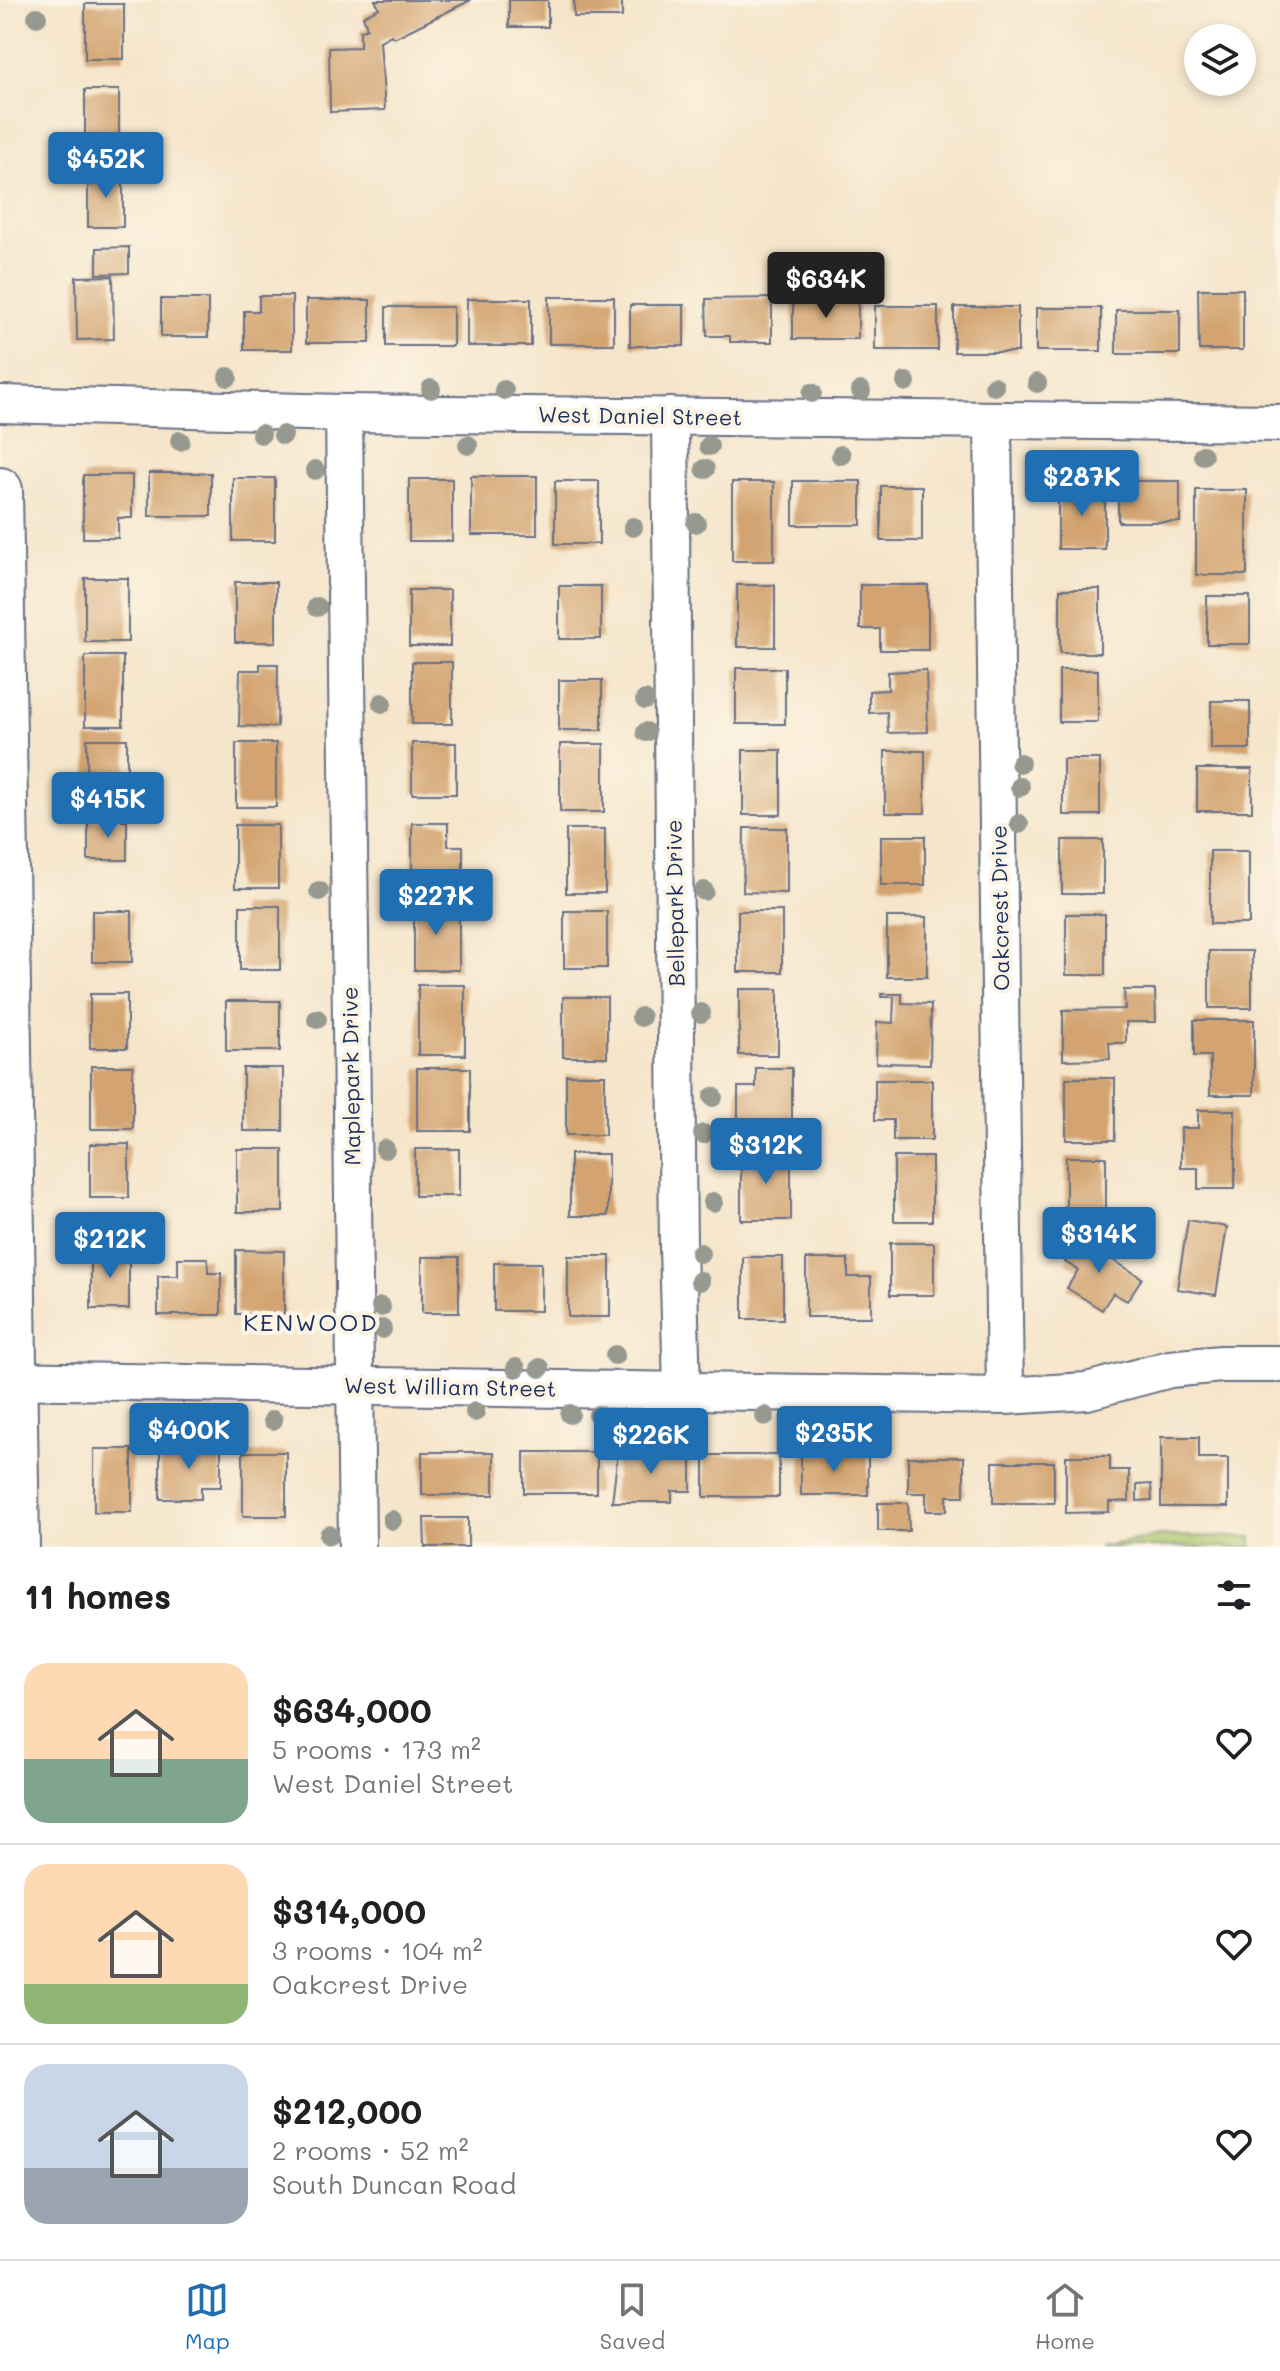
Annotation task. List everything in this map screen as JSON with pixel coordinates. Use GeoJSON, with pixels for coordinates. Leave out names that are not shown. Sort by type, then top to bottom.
{"type":"FeatureCollection","features":[{"type":"Feature","properties":{"kind":"main road"},"geometry":{"type":"LineString","coordinates":[[0,490],[7,1380],[17,1547]]}},
{"type":"Feature","properties":{"kind":"street","name":"West Daniel Street"},"geometry":{"type":"LineString","coordinates":[[0,404],[344,413],[1280,423]]}},
{"type":"Feature","properties":{"kind":"street","name":"Maplepark Drive"},"geometry":{"type":"LineString","coordinates":[[344,413],[357,1547]]}},
{"type":"Feature","properties":{"kind":"street","name":"Bellepark Drive"},"geometry":{"type":"LineString","coordinates":[[670,416],[682,1390]]}},
{"type":"Feature","properties":{"kind":"street","name":"Oakcrest Drive"},"geometry":{"type":"LineString","coordinates":[[993,421],[1005,1396]]}},
{"type":"Feature","properties":{"kind":"street","name":"West William Street"},"geometry":{"type":"LineString","coordinates":[[7,1380],[1005,1396],[1087,1391],[1170,1369],[1221,1364],[1280,1364]]}},
{"type":"Feature","properties":{"kind":"green space"},"geometry":{"type":"Polygon","coordinates":[[[1160,1536],[1252,1537],[1252,1547],[1098,1547],[1160,1536]]]}},
{"type":"Feature","properties":{"kind":"building"},"geometry":{"type":"Polygon","coordinates":[[[375,0],[471,0],[394,38],[391,35],[380,41],[385,110],[330,112],[329,48],[360,47],[360,31],[367,28],[363,16],[379,8],[375,0]]]}},
{"type":"Feature","properties":{"kind":"building"},"geometry":{"type":"Polygon","coordinates":[[[509,0],[548,0],[548,27],[509,27],[509,0]]]}},
{"type":"Feature","properties":{"kind":"building"},"geometry":{"type":"Polygon","coordinates":[[[574,0],[622,0],[622,17],[574,17],[574,0]]]}},
{"type":"Feature","properties":{"kind":"building"},"geometry":{"type":"Polygon","coordinates":[[[85,4],[124,4],[124,59],[85,59],[85,4]]]}},
{"type":"Feature","properties":{"kind":"building"},"geometry":{"type":"Polygon","coordinates":[[[85,90],[119,90],[119,143],[85,143],[85,90]]]}},
{"type":"Feature","properties":{"kind":"building"},"geometry":{"type":"Polygon","coordinates":[[[88,174],[123,174],[123,227],[88,227],[88,174]]]}},
{"type":"Feature","properties":{"kind":"building"},"geometry":{"type":"Polygon","coordinates":[[[129,247],[129,273],[97,274],[97,248],[129,247]]]}},
{"type":"Feature","properties":{"kind":"building"},"geometry":{"type":"Polygon","coordinates":[[[113,276],[114,339],[77,340],[76,277],[113,276]]]}},
{"type":"Feature","properties":{"kind":"building"},"geometry":{"type":"Polygon","coordinates":[[[1198,289],[1243,289],[1243,350],[1199,350],[1198,289]]]}},
{"type":"Feature","properties":{"kind":"building"},"geometry":{"type":"Polygon","coordinates":[[[259,296],[292,296],[292,350],[244,350],[244,311],[259,311],[259,296]]]}},
{"type":"Feature","properties":{"kind":"building"},"geometry":{"type":"Polygon","coordinates":[[[549,297],[614,297],[614,344],[549,344],[549,297]]]}},
{"type":"Feature","properties":{"kind":"building"},"geometry":{"type":"Polygon","coordinates":[[[772,298],[772,342],[730,342],[730,336],[707,336],[706,299],[772,298]]]}},
{"type":"Feature","properties":{"kind":"building"},"geometry":{"type":"Polygon","coordinates":[[[161,299],[208,299],[208,337],[161,337],[161,299]]]}},
{"type":"Feature","properties":{"kind":"building"},"geometry":{"type":"Polygon","coordinates":[[[467,299],[531,299],[531,346],[467,346],[467,299]]]}},
{"type":"Feature","properties":{"kind":"building"},"geometry":{"type":"Polygon","coordinates":[[[306,300],[370,300],[370,343],[306,343],[306,300]]]}},
{"type":"Feature","properties":{"kind":"building"},"geometry":{"type":"Polygon","coordinates":[[[793,302],[858,302],[858,339],[793,339],[793,302]]]}},
{"type":"Feature","properties":{"kind":"building"},"geometry":{"type":"Polygon","coordinates":[[[630,305],[684,305],[684,346],[630,346],[630,305]]]}},
{"type":"Feature","properties":{"kind":"building"},"geometry":{"type":"Polygon","coordinates":[[[875,306],[938,306],[938,350],[875,350],[875,306]]]}},
{"type":"Feature","properties":{"kind":"building"},"geometry":{"type":"Polygon","coordinates":[[[386,307],[453,307],[453,346],[386,346],[386,307]]]}},
{"type":"Feature","properties":{"kind":"building"},"geometry":{"type":"Polygon","coordinates":[[[954,307],[1018,307],[1018,352],[954,352],[954,307]]]}},
{"type":"Feature","properties":{"kind":"building"},"geometry":{"type":"Polygon","coordinates":[[[1036,308],[1101,308],[1101,351],[1036,351],[1036,308]]]}},
{"type":"Feature","properties":{"kind":"building"},"geometry":{"type":"Polygon","coordinates":[[[1116,310],[1180,310],[1180,354],[1116,354],[1116,310]]]}},
{"type":"Feature","properties":{"kind":"building"},"geometry":{"type":"Polygon","coordinates":[[[149,473],[211,473],[211,516],[149,516],[149,473]]]}},
{"type":"Feature","properties":{"kind":"building"},"geometry":{"type":"Polygon","coordinates":[[[83,475],[132,475],[132,518],[118,518],[118,538],[83,538],[83,475]]]}},
{"type":"Feature","properties":{"kind":"building"},"geometry":{"type":"Polygon","coordinates":[[[471,476],[537,476],[537,535],[471,535],[471,476]]]}},
{"type":"Feature","properties":{"kind":"building"},"geometry":{"type":"Polygon","coordinates":[[[233,478],[275,478],[275,541],[233,541],[233,478]]]}},
{"type":"Feature","properties":{"kind":"building"},"geometry":{"type":"Polygon","coordinates":[[[409,479],[452,479],[452,541],[409,541],[409,479]]]}},
{"type":"Feature","properties":{"kind":"building"},"geometry":{"type":"Polygon","coordinates":[[[555,481],[599,481],[599,544],[555,544],[555,481]]]}},
{"type":"Feature","properties":{"kind":"building"},"geometry":{"type":"Polygon","coordinates":[[[793,481],[861,481],[861,525],[793,525],[793,481]]]}},
{"type":"Feature","properties":{"kind":"building"},"geometry":{"type":"Polygon","coordinates":[[[1118,481],[1180,481],[1180,522],[1118,522],[1118,481]]]}},
{"type":"Feature","properties":{"kind":"building"},"geometry":{"type":"Polygon","coordinates":[[[732,482],[774,482],[774,561],[732,561],[732,482]]]}},
{"type":"Feature","properties":{"kind":"building"},"geometry":{"type":"Polygon","coordinates":[[[881,486],[922,486],[922,541],[881,541],[881,486]]]}},
{"type":"Feature","properties":{"kind":"building"},"geometry":{"type":"Polygon","coordinates":[[[1058,487],[1105,487],[1105,549],[1058,549],[1058,487]]]}},
{"type":"Feature","properties":{"kind":"building"},"geometry":{"type":"Polygon","coordinates":[[[1196,490],[1247,490],[1247,575],[1196,575],[1196,490]]]}},
{"type":"Feature","properties":{"kind":"building"},"geometry":{"type":"Polygon","coordinates":[[[85,578],[128,578],[128,642],[85,642],[85,578]]]}},
{"type":"Feature","properties":{"kind":"building"},"geometry":{"type":"Polygon","coordinates":[[[235,582],[276,582],[276,642],[235,642],[235,582]]]}},
{"type":"Feature","properties":{"kind":"building"},"geometry":{"type":"Polygon","coordinates":[[[737,585],[775,585],[775,647],[737,647],[737,585]]]}},
{"type":"Feature","properties":{"kind":"building"},"geometry":{"type":"Polygon","coordinates":[[[860,585],[928,585],[928,650],[880,650],[880,629],[860,629],[860,585]]]}},
{"type":"Feature","properties":{"kind":"building"},"geometry":{"type":"Polygon","coordinates":[[[559,586],[601,586],[601,639],[559,639],[559,586]]]}},
{"type":"Feature","properties":{"kind":"building"},"geometry":{"type":"Polygon","coordinates":[[[1060,589],[1100,589],[1100,653],[1060,653],[1060,589]]]}},
{"type":"Feature","properties":{"kind":"building"},"geometry":{"type":"Polygon","coordinates":[[[409,590],[450,590],[450,646],[409,646],[409,590]]]}},
{"type":"Feature","properties":{"kind":"building"},"geometry":{"type":"Polygon","coordinates":[[[1207,596],[1250,596],[1250,644],[1207,644],[1207,596]]]}},
{"type":"Feature","properties":{"kind":"building"},"geometry":{"type":"Polygon","coordinates":[[[85,656],[123,656],[123,726],[85,726],[85,656]]]}},
{"type":"Feature","properties":{"kind":"building"},"geometry":{"type":"Polygon","coordinates":[[[412,662],[452,662],[452,724],[412,724],[412,662]]]}},
{"type":"Feature","properties":{"kind":"building"},"geometry":{"type":"Polygon","coordinates":[[[260,664],[278,664],[277,727],[239,726],[240,670],[260,670],[260,664]]]}},
{"type":"Feature","properties":{"kind":"building"},"geometry":{"type":"Polygon","coordinates":[[[736,668],[785,668],[785,724],[736,724],[736,668]]]}},
{"type":"Feature","properties":{"kind":"building"},"geometry":{"type":"Polygon","coordinates":[[[926,670],[928,732],[888,733],[887,712],[869,713],[869,691],[888,690],[888,672],[926,670]]]}},
{"type":"Feature","properties":{"kind":"building"},"geometry":{"type":"Polygon","coordinates":[[[1059,670],[1098,670],[1098,722],[1059,722],[1059,670]]]}},
{"type":"Feature","properties":{"kind":"building"},"geometry":{"type":"Polygon","coordinates":[[[559,680],[602,680],[602,730],[559,730],[559,680]]]}},
{"type":"Feature","properties":{"kind":"building"},"geometry":{"type":"Polygon","coordinates":[[[1211,701],[1250,701],[1250,749],[1211,749],[1211,701]]]}},
{"type":"Feature","properties":{"kind":"building"},"geometry":{"type":"Polygon","coordinates":[[[87,739],[127,739],[127,803],[87,803],[87,739]]]}},
{"type":"Feature","properties":{"kind":"building"},"geometry":{"type":"Polygon","coordinates":[[[236,743],[276,743],[276,807],[236,807],[236,743]]]}},
{"type":"Feature","properties":{"kind":"building"},"geometry":{"type":"Polygon","coordinates":[[[412,743],[456,743],[456,794],[412,794],[412,743]]]}},
{"type":"Feature","properties":{"kind":"building"},"geometry":{"type":"Polygon","coordinates":[[[560,744],[604,744],[604,812],[560,812],[560,744]]]}},
{"type":"Feature","properties":{"kind":"building"},"geometry":{"type":"Polygon","coordinates":[[[743,750],[781,750],[781,815],[743,815],[743,750]]]}},
{"type":"Feature","properties":{"kind":"building"},"geometry":{"type":"Polygon","coordinates":[[[885,751],[925,751],[925,813],[885,813],[885,751]]]}},
{"type":"Feature","properties":{"kind":"building"},"geometry":{"type":"Polygon","coordinates":[[[1063,759],[1100,759],[1100,815],[1063,815],[1063,759]]]}},
{"type":"Feature","properties":{"kind":"building"},"geometry":{"type":"Polygon","coordinates":[[[1197,769],[1252,769],[1252,811],[1197,811],[1197,769]]]}},
{"type":"Feature","properties":{"kind":"building"},"geometry":{"type":"Polygon","coordinates":[[[88,820],[127,820],[127,860],[88,860],[88,820]]]}},
{"type":"Feature","properties":{"kind":"building"},"geometry":{"type":"Polygon","coordinates":[[[412,823],[448,823],[448,846],[463,846],[463,886],[412,886],[412,823]]]}},
{"type":"Feature","properties":{"kind":"building"},"geometry":{"type":"Polygon","coordinates":[[[235,825],[278,825],[278,888],[235,888],[235,825]]]}},
{"type":"Feature","properties":{"kind":"building"},"geometry":{"type":"Polygon","coordinates":[[[744,828],[787,828],[787,893],[743,892],[744,828]]]}},
{"type":"Feature","properties":{"kind":"building"},"geometry":{"type":"Polygon","coordinates":[[[566,829],[605,829],[605,893],[566,893],[566,829]]]}},
{"type":"Feature","properties":{"kind":"building"},"geometry":{"type":"Polygon","coordinates":[[[881,836],[925,836],[925,885],[881,885],[881,836]]]}},
{"type":"Feature","properties":{"kind":"building"},"geometry":{"type":"Polygon","coordinates":[[[1062,840],[1103,840],[1103,894],[1062,894],[1062,840]]]}},
{"type":"Feature","properties":{"kind":"building"},"geometry":{"type":"Polygon","coordinates":[[[1210,851],[1249,851],[1249,924],[1210,924],[1210,851]]]}},
{"type":"Feature","properties":{"kind":"building"},"geometry":{"type":"Polygon","coordinates":[[[414,904],[459,904],[459,970],[414,970],[414,904]]]}},
{"type":"Feature","properties":{"kind":"building"},"geometry":{"type":"Polygon","coordinates":[[[240,906],[280,906],[280,970],[240,970],[240,906]]]}},
{"type":"Feature","properties":{"kind":"building"},"geometry":{"type":"Polygon","coordinates":[[[92,911],[132,911],[132,962],[92,962],[92,911]]]}},
{"type":"Feature","properties":{"kind":"building"},"geometry":{"type":"Polygon","coordinates":[[[564,911],[607,911],[607,968],[564,968],[564,911]]]}},
{"type":"Feature","properties":{"kind":"building"},"geometry":{"type":"Polygon","coordinates":[[[738,911],[782,911],[782,972],[738,972],[738,911]]]}},
{"type":"Feature","properties":{"kind":"building"},"geometry":{"type":"Polygon","coordinates":[[[1066,914],[1105,914],[1105,975],[1066,975],[1066,914]]]}},
{"type":"Feature","properties":{"kind":"building"},"geometry":{"type":"Polygon","coordinates":[[[887,917],[927,917],[927,977],[887,977],[887,917]]]}},
{"type":"Feature","properties":{"kind":"building"},"geometry":{"type":"Polygon","coordinates":[[[1209,951],[1252,951],[1252,1008],[1209,1008],[1209,951]]]}},
{"type":"Feature","properties":{"kind":"building"},"geometry":{"type":"Polygon","coordinates":[[[418,985],[465,985],[465,1055],[418,1055],[418,985]]]}},
{"type":"Feature","properties":{"kind":"building"},"geometry":{"type":"Polygon","coordinates":[[[739,989],[778,989],[778,1055],[739,1055],[739,989]]]}},
{"type":"Feature","properties":{"kind":"building"},"geometry":{"type":"Polygon","coordinates":[[[1124,990],[1155,990],[1156,1022],[1126,1022],[1126,1043],[1109,1043],[1110,1059],[1063,1060],[1063,1010],[1125,1009],[1124,990]]]}},
{"type":"Feature","properties":{"kind":"building"},"geometry":{"type":"Polygon","coordinates":[[[90,994],[127,994],[127,1048],[90,1048],[90,994]]]}},
{"type":"Feature","properties":{"kind":"building"},"geometry":{"type":"Polygon","coordinates":[[[881,994],[902,994],[902,1003],[931,1004],[930,1064],[876,1063],[877,1022],[893,1023],[894,997],[881,997],[881,994]]]}},
{"type":"Feature","properties":{"kind":"building"},"geometry":{"type":"Polygon","coordinates":[[[563,997],[607,997],[607,1057],[563,1057],[563,997]]]}},
{"type":"Feature","properties":{"kind":"building"},"geometry":{"type":"Polygon","coordinates":[[[226,1001],[280,1001],[280,1051],[226,1051],[226,1001]]]}},
{"type":"Feature","properties":{"kind":"building"},"geometry":{"type":"Polygon","coordinates":[[[1194,1020],[1254,1020],[1254,1095],[1210,1095],[1210,1056],[1194,1056],[1194,1020]]]}},
{"type":"Feature","properties":{"kind":"building"},"geometry":{"type":"Polygon","coordinates":[[[91,1066],[133,1066],[133,1129],[91,1129],[91,1066]]]}},
{"type":"Feature","properties":{"kind":"building"},"geometry":{"type":"Polygon","coordinates":[[[243,1068],[283,1068],[283,1131],[243,1131],[243,1068]]]}},
{"type":"Feature","properties":{"kind":"building"},"geometry":{"type":"Polygon","coordinates":[[[417,1068],[470,1068],[470,1131],[417,1131],[417,1068]]]}},
{"type":"Feature","properties":{"kind":"building"},"geometry":{"type":"Polygon","coordinates":[[[756,1068],[792,1068],[792,1134],[738,1134],[738,1087],[756,1087],[756,1068]]]}},
{"type":"Feature","properties":{"kind":"building"},"geometry":{"type":"Polygon","coordinates":[[[566,1075],[605,1075],[605,1135],[566,1135],[566,1075]]]}},
{"type":"Feature","properties":{"kind":"building"},"geometry":{"type":"Polygon","coordinates":[[[1066,1078],[1115,1078],[1115,1140],[1066,1140],[1066,1078]]]}},
{"type":"Feature","properties":{"kind":"building"},"geometry":{"type":"Polygon","coordinates":[[[875,1080],[932,1080],[932,1140],[893,1140],[893,1120],[875,1120],[875,1080]]]}},
{"type":"Feature","properties":{"kind":"building"},"geometry":{"type":"Polygon","coordinates":[[[1198,1110],[1235,1110],[1235,1189],[1198,1189],[1198,1168],[1181,1168],[1181,1128],[1198,1128],[1198,1110]]]}},
{"type":"Feature","properties":{"kind":"building"},"geometry":{"type":"Polygon","coordinates":[[[90,1144],[129,1144],[129,1198],[90,1198],[90,1144]]]}},
{"type":"Feature","properties":{"kind":"building"},"geometry":{"type":"Polygon","coordinates":[[[237,1149],[283,1149],[283,1212],[237,1212],[237,1149]]]}},
{"type":"Feature","properties":{"kind":"building"},"geometry":{"type":"Polygon","coordinates":[[[415,1149],[459,1149],[459,1196],[415,1196],[415,1149]]]}},
{"type":"Feature","properties":{"kind":"building"},"geometry":{"type":"Polygon","coordinates":[[[741,1152],[791,1152],[791,1220],[741,1220],[741,1152]]]}},
{"type":"Feature","properties":{"kind":"building"},"geometry":{"type":"Polygon","coordinates":[[[570,1154],[608,1154],[608,1216],[570,1216],[570,1154]]]}},
{"type":"Feature","properties":{"kind":"building"},"geometry":{"type":"Polygon","coordinates":[[[894,1157],[932,1157],[932,1221],[894,1221],[894,1157]]]}},
{"type":"Feature","properties":{"kind":"building"},"geometry":{"type":"Polygon","coordinates":[[[1066,1157],[1106,1157],[1106,1221],[1066,1221],[1066,1157]]]}},
{"type":"Feature","properties":{"kind":"building"},"geometry":{"type":"Polygon","coordinates":[[[1188,1220],[1227,1227],[1216,1295],[1177,1289],[1188,1220]]]}},
{"type":"Feature","properties":{"kind":"building"},"geometry":{"type":"Polygon","coordinates":[[[1083,1236],[1102,1249],[1100,1252],[1142,1278],[1127,1301],[1113,1293],[1102,1310],[1067,1288],[1078,1270],[1065,1262],[1083,1236]]]}},
{"type":"Feature","properties":{"kind":"building"},"geometry":{"type":"Polygon","coordinates":[[[890,1243],[934,1243],[934,1295],[890,1295],[890,1243]]]}},
{"type":"Feature","properties":{"kind":"building"},"geometry":{"type":"Polygon","coordinates":[[[91,1250],[129,1250],[129,1309],[91,1309],[91,1250]]]}},
{"type":"Feature","properties":{"kind":"building"},"geometry":{"type":"Polygon","coordinates":[[[236,1250],[284,1251],[284,1314],[236,1314],[236,1250]]]}},
{"type":"Feature","properties":{"kind":"building"},"geometry":{"type":"Polygon","coordinates":[[[568,1256],[610,1256],[610,1317],[568,1317],[568,1256]]]}},
{"type":"Feature","properties":{"kind":"building"},"geometry":{"type":"Polygon","coordinates":[[[422,1257],[459,1257],[459,1313],[422,1313],[422,1257]]]}},
{"type":"Feature","properties":{"kind":"building"},"geometry":{"type":"Polygon","coordinates":[[[743,1257],[783,1257],[783,1319],[743,1319],[743,1257]]]}},
{"type":"Feature","properties":{"kind":"building"},"geometry":{"type":"Polygon","coordinates":[[[178,1258],[208,1258],[208,1273],[221,1273],[221,1315],[158,1315],[158,1276],[178,1276],[178,1258]]]}},
{"type":"Feature","properties":{"kind":"building"},"geometry":{"type":"Polygon","coordinates":[[[806,1259],[848,1259],[848,1277],[871,1277],[871,1317],[806,1317],[806,1259]]]}},
{"type":"Feature","properties":{"kind":"building"},"geometry":{"type":"Polygon","coordinates":[[[494,1263],[541,1263],[541,1311],[494,1311],[494,1263]]]}},
{"type":"Feature","properties":{"kind":"building"},"geometry":{"type":"Polygon","coordinates":[[[1161,1437],[1199,1437],[1199,1458],[1228,1458],[1228,1507],[1161,1507],[1161,1437]]]}},
{"type":"Feature","properties":{"kind":"building"},"geometry":{"type":"Polygon","coordinates":[[[160,1447],[221,1447],[221,1487],[201,1487],[201,1499],[160,1499],[160,1447]]]}},
{"type":"Feature","properties":{"kind":"building"},"geometry":{"type":"Polygon","coordinates":[[[94,1449],[132,1449],[132,1512],[94,1512],[94,1449]]]}},
{"type":"Feature","properties":{"kind":"building"},"geometry":{"type":"Polygon","coordinates":[[[243,1452],[286,1452],[286,1516],[243,1516],[243,1452]]]}},
{"type":"Feature","properties":{"kind":"building"},"geometry":{"type":"Polygon","coordinates":[[[422,1452],[494,1452],[494,1495],[422,1495],[422,1452]]]}},
{"type":"Feature","properties":{"kind":"building"},"geometry":{"type":"Polygon","coordinates":[[[524,1452],[597,1452],[597,1493],[524,1493],[524,1452]]]}},
{"type":"Feature","properties":{"kind":"building"},"geometry":{"type":"Polygon","coordinates":[[[618,1452],[691,1453],[691,1491],[672,1491],[672,1502],[612,1502],[618,1452]]]}},
{"type":"Feature","properties":{"kind":"building"},"geometry":{"type":"Polygon","coordinates":[[[801,1454],[868,1454],[868,1495],[801,1495],[801,1454]]]}},
{"type":"Feature","properties":{"kind":"building"},"geometry":{"type":"Polygon","coordinates":[[[704,1455],[779,1455],[779,1497],[704,1497],[704,1455]]]}},
{"type":"Feature","properties":{"kind":"building"},"geometry":{"type":"Polygon","coordinates":[[[1066,1456],[1110,1456],[1110,1470],[1129,1470],[1129,1501],[1109,1502],[1109,1512],[1066,1513],[1066,1456]]]}},
{"type":"Feature","properties":{"kind":"building"},"geometry":{"type":"Polygon","coordinates":[[[908,1457],[964,1457],[964,1496],[947,1496],[947,1511],[926,1511],[926,1493],[908,1493],[908,1457]]]}},
{"type":"Feature","properties":{"kind":"building"},"geometry":{"type":"Polygon","coordinates":[[[993,1462],[1054,1462],[1054,1503],[993,1503],[993,1462]]]}},
{"type":"Feature","properties":{"kind":"building"},"geometry":{"type":"Polygon","coordinates":[[[1151,1484],[1152,1500],[1137,1501],[1137,1485],[1151,1484]]]}},
{"type":"Feature","properties":{"kind":"building"},"geometry":{"type":"Polygon","coordinates":[[[878,1503],[908,1503],[909,1531],[878,1531],[878,1503]]]}},
{"type":"Feature","properties":{"kind":"building"},"geometry":{"type":"Polygon","coordinates":[[[424,1518],[468,1518],[468,1547],[425,1547],[424,1518]]]}},
{"type":"Feature","properties":{"kind":"district","name":"KENWOOD"},"geometry":{"type":"Point","coordinates":[311,1323]}}]}
